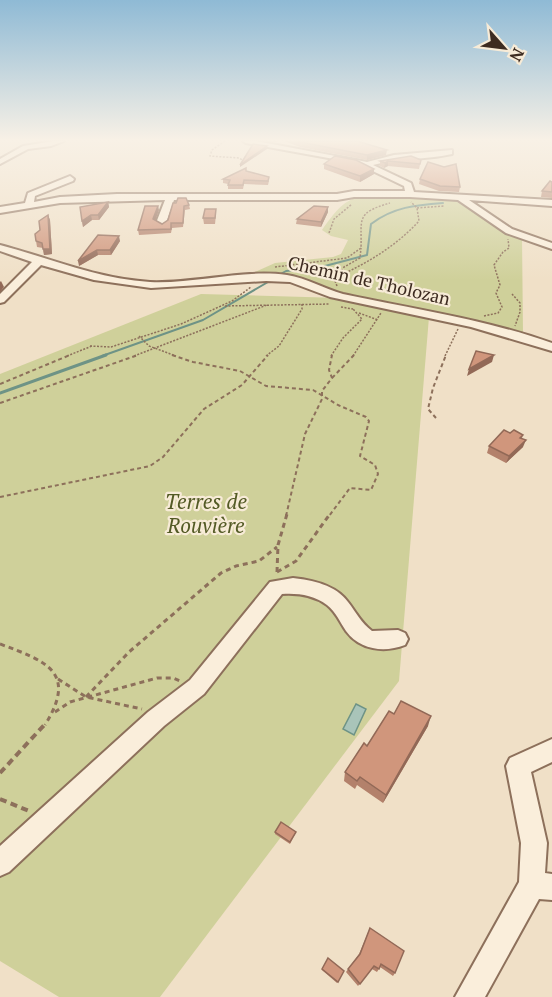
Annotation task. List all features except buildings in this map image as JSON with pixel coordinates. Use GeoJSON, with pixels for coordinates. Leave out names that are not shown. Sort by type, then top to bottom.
{"type":"FeatureCollection","features":[{"type":"Feature","properties":{"kind":"street"},"geometry":{"type":"LineString","coordinates":[[29,205],[31,195],[49,188]]}},
{"type":"Feature","properties":{"kind":"street"},"geometry":{"type":"LineString","coordinates":[[409,188],[412,197]]}},
{"type":"Feature","properties":{"kind":"street"},"geometry":{"type":"LineString","coordinates":[[0,210],[60,200],[337,197],[357,194],[457,202],[552,203]]}},
{"type":"Feature","properties":{"kind":"street"},"geometry":{"type":"LineString","coordinates":[[161,223],[171,197]]}},
{"type":"Feature","properties":{"kind":"street"},"geometry":{"type":"LineString","coordinates":[[457,202],[509,231],[552,246]]}},
{"type":"Feature","properties":{"kind":"street","name":"Chemin de Tholozan"},"geometry":{"type":"LineString","coordinates":[[0,248],[38,262],[149,285],[269,279],[300,281],[341,297],[460,321],[552,346]]}},
{"type":"Feature","properties":{"kind":"street"},"geometry":{"type":"LineString","coordinates":[[0,300],[38,262]]}},
{"type":"Feature","properties":{"kind":"street"},"geometry":{"type":"LineString","coordinates":[[0,863],[156,719],[197,687],[276,581],[285,585],[319,590],[336,601],[362,634],[378,641],[398,639]]}},
{"type":"Feature","properties":{"kind":"street"},"geometry":{"type":"LineString","coordinates":[[469,997],[542,886],[518,766],[552,750]]}},
{"type":"Feature","properties":{"kind":"path"},"geometry":{"type":"LineString","coordinates":[[329,233],[330,223],[354,202],[357,194]]}},
{"type":"Feature","properties":{"kind":"path"},"geometry":{"type":"LineString","coordinates":[[337,277],[390,249],[412,231],[420,221],[412,197]]}},
{"type":"Feature","properties":{"kind":"path"},"geometry":{"type":"LineString","coordinates":[[417,208],[457,202]]}},
{"type":"Feature","properties":{"kind":"path"},"geometry":{"type":"LineString","coordinates":[[378,320],[359,313],[341,297],[335,281],[344,267],[360,258],[359,226],[364,216],[378,207],[393,203]]}},
{"type":"Feature","properties":{"kind":"path"},"geometry":{"type":"LineString","coordinates":[[482,316],[498,313],[502,307],[496,293],[500,285],[494,265],[503,252],[509,248],[509,241],[505,235]]}},
{"type":"Feature","properties":{"kind":"path"},"geometry":{"type":"LineString","coordinates":[[269,279],[268,272],[273,268],[347,258],[361,248]]}},
{"type":"Feature","properties":{"kind":"path"},"geometry":{"type":"LineString","coordinates":[[0,384],[92,346],[111,346],[181,324],[222,306],[249,290],[252,286],[249,280]]}},
{"type":"Feature","properties":{"kind":"path"},"geometry":{"type":"LineString","coordinates":[[503,331],[516,325],[520,312],[520,303],[512,294]]}},
{"type":"Feature","properties":{"kind":"path"},"geometry":{"type":"LineString","coordinates":[[0,497],[150,466],[163,457],[177,438],[204,410],[242,385],[261,361],[279,346],[302,309],[302,304]]}},
{"type":"Feature","properties":{"kind":"path"},"geometry":{"type":"LineString","coordinates":[[222,306],[330,304]]}},
{"type":"Feature","properties":{"kind":"path"},"geometry":{"type":"LineString","coordinates":[[0,403],[156,349],[267,305]]}},
{"type":"Feature","properties":{"kind":"path"},"geometry":{"type":"LineString","coordinates":[[276,581],[277,547],[295,484],[300,450],[322,394],[378,320],[384,305]]}},
{"type":"Feature","properties":{"kind":"path"},"geometry":{"type":"LineString","coordinates":[[332,378],[328,368],[333,354],[348,330],[362,319],[359,313]]}},
{"type":"Feature","properties":{"kind":"path"},"geometry":{"type":"LineString","coordinates":[[436,418],[428,409],[430,392],[443,357],[458,331],[460,321]]}},
{"type":"Feature","properties":{"kind":"path"},"geometry":{"type":"LineString","coordinates":[[139,336],[149,346],[156,349],[193,362],[229,368],[250,376],[266,386],[313,390],[338,405],[366,417],[369,421],[363,434],[360,456],[375,465],[378,474],[371,490],[350,488],[296,561],[276,581]]}},
{"type":"Feature","properties":{"kind":"path"},"geometry":{"type":"LineString","coordinates":[[86,697],[129,652],[221,573],[236,566],[259,561],[277,547]]}},
{"type":"Feature","properties":{"kind":"path"},"geometry":{"type":"LineString","coordinates":[[0,644],[22,652],[51,668],[58,678],[86,697],[143,710],[156,719]]}},
{"type":"Feature","properties":{"kind":"path"},"geometry":{"type":"LineString","coordinates":[[54,713],[60,691],[58,678]]}},
{"type":"Feature","properties":{"kind":"path"},"geometry":{"type":"LineString","coordinates":[[0,773],[36,737],[54,713],[70,702],[157,678],[173,678],[197,687]]}},
{"type":"Feature","properties":{"kind":"path"},"geometry":{"type":"LineString","coordinates":[[0,800],[30,811],[40,826]]}},
{"type":"Feature","properties":{"kind":"green space"},"geometry":{"type":"Polygon","coordinates":[[[398,195],[457,200],[500,229],[522,237],[523,334],[329,292],[311,283],[253,278],[255,272],[275,263],[333,257],[341,254],[348,240],[331,236],[322,230],[339,208],[347,202],[362,197],[398,195]]]}},
{"type":"Feature","properties":{"kind":"green space","name":"Terres de Rouvière"},"geometry":{"type":"Polygon","coordinates":[[[201,294],[340,298],[429,317],[399,681],[160,997],[59,997],[0,961],[0,374],[201,294]]]}},
{"type":"Feature","properties":{"kind":"shaded area"},"geometry":{"type":"Polygon","coordinates":[[[356,704],[366,709],[354,735],[343,729],[356,704]]]}},
{"type":"Feature","properties":{"kind":"waterway"},"geometry":{"type":"LineString","coordinates":[[277,276],[286,271],[321,267],[367,255],[371,224],[379,218],[405,208],[443,203]]}},
{"type":"Feature","properties":{"kind":"waterway"},"geometry":{"type":"LineString","coordinates":[[102,356],[203,320],[268,282]]}},
{"type":"Feature","properties":{"kind":"waterway"},"geometry":{"type":"LineString","coordinates":[[0,393],[106,355]]}}]}
